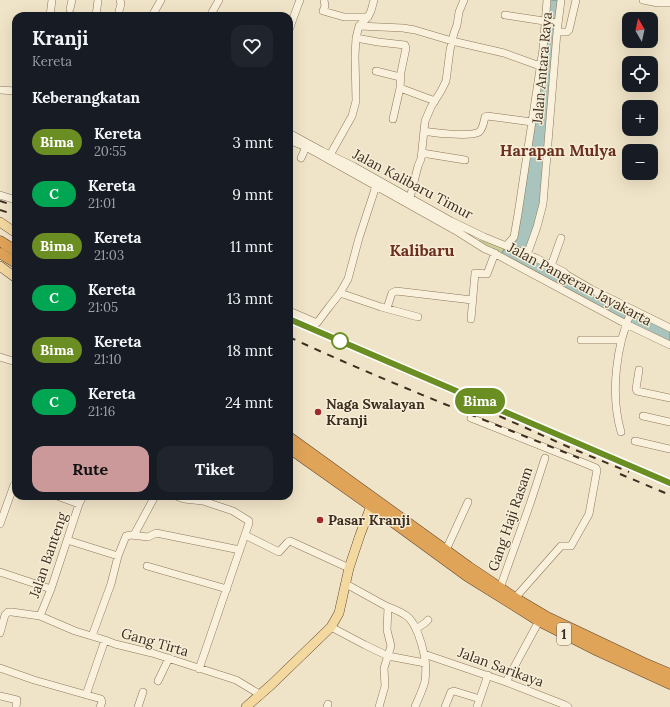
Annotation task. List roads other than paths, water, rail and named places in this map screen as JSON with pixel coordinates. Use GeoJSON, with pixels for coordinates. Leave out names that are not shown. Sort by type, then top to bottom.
{"type":"FeatureCollection","features":[{"type":"Feature","properties":{"kind":"highway"},"geometry":{"type":"LineString","coordinates":[[0,241],[12,248]]}},
{"type":"Feature","properties":{"kind":"highway"},"geometry":{"type":"LineString","coordinates":[[0,253],[12,260]]}},
{"type":"Feature","properties":{"kind":"highway","name":"1"},"geometry":{"type":"LineString","coordinates":[[293,440],[373,503],[539,621],[563,634],[642,667],[670,674]]}},
{"type":"Feature","properties":{"kind":"highway","name":"1"},"geometry":{"type":"LineString","coordinates":[[293,451],[446,550],[462,567],[547,617],[642,667],[670,684]]}},
{"type":"Feature","properties":{"kind":"main road"},"geometry":{"type":"LineString","coordinates":[[0,222],[12,230]]}},
{"type":"Feature","properties":{"kind":"main road"},"geometry":{"type":"LineString","coordinates":[[0,266],[12,275]]}},
{"type":"Feature","properties":{"kind":"main road"},"geometry":{"type":"LineString","coordinates":[[248,706],[332,627],[339,613],[349,568],[373,503]]}},
{"type":"Feature","properties":{"kind":"street"},"geometry":{"type":"LineString","coordinates":[[50,12],[52,0]]}},
{"type":"Feature","properties":{"kind":"street"},"geometry":{"type":"LineString","coordinates":[[70,9],[72,0]]}},
{"type":"Feature","properties":{"kind":"street"},"geometry":{"type":"LineString","coordinates":[[96,12],[98,0]]}},
{"type":"Feature","properties":{"kind":"street"},"geometry":{"type":"LineString","coordinates":[[119,11],[121,4],[120,0]]}},
{"type":"Feature","properties":{"kind":"street"},"geometry":{"type":"LineString","coordinates":[[154,12],[160,0]]}},
{"type":"Feature","properties":{"kind":"street"},"geometry":{"type":"LineString","coordinates":[[212,12],[219,0]]}},
{"type":"Feature","properties":{"kind":"street"},"geometry":{"type":"LineString","coordinates":[[293,19],[300,0]]}},
{"type":"Feature","properties":{"kind":"street"},"geometry":{"type":"LineString","coordinates":[[324,0],[323,11],[344,17],[368,17]]}},
{"type":"Feature","properties":{"kind":"street"},"geometry":{"type":"LineString","coordinates":[[330,155],[352,116],[356,101],[356,38],[359,26],[368,17],[374,0]]}},
{"type":"Feature","properties":{"kind":"street"},"geometry":{"type":"LineString","coordinates":[[410,198],[421,159],[425,121],[446,81],[452,41],[464,0]]}},
{"type":"Feature","properties":{"kind":"street"},"geometry":{"type":"LineString","coordinates":[[506,246],[514,237],[540,66],[547,0]]}},
{"type":"Feature","properties":{"kind":"street","name":"Jalan Antara Raya"},"geometry":{"type":"LineString","coordinates":[[527,254],[537,227],[543,204],[556,32],[555,23],[561,0]]}},
{"type":"Feature","properties":{"kind":"street"},"geometry":{"type":"LineString","coordinates":[[556,32],[567,32],[569,30],[576,0]]}},
{"type":"Feature","properties":{"kind":"street"},"geometry":{"type":"LineString","coordinates":[[643,0],[658,3],[670,3]]}},
{"type":"Feature","properties":{"kind":"street"},"geometry":{"type":"LineString","coordinates":[[505,16],[555,23]]}},
{"type":"Feature","properties":{"kind":"street"},"geometry":{"type":"LineString","coordinates":[[359,26],[415,30],[504,54],[540,66]]}},
{"type":"Feature","properties":{"kind":"street"},"geometry":{"type":"LineString","coordinates":[[356,38],[405,45],[406,48],[400,77],[400,88],[393,119]]}},
{"type":"Feature","properties":{"kind":"street"},"geometry":{"type":"LineString","coordinates":[[376,71],[400,77]]}},
{"type":"Feature","properties":{"kind":"street"},"geometry":{"type":"LineString","coordinates":[[0,86],[12,87]]}},
{"type":"Feature","properties":{"kind":"street"},"geometry":{"type":"LineString","coordinates":[[400,88],[435,101]]}},
{"type":"Feature","properties":{"kind":"street"},"geometry":{"type":"LineString","coordinates":[[0,90],[12,91]]}},
{"type":"Feature","properties":{"kind":"street"},"geometry":{"type":"LineString","coordinates":[[424,131],[438,134],[476,133],[481,130],[485,117],[487,116],[532,122]]}},
{"type":"Feature","properties":{"kind":"street","name":"Jalan Kalibaru Timur"},"geometry":{"type":"LineString","coordinates":[[293,135],[353,166],[464,227],[484,237],[527,254]]}},
{"type":"Feature","properties":{"kind":"street","name":"Jalan Kalibaru Timur"},"geometry":{"type":"LineString","coordinates":[[293,142],[306,147],[478,244]]}},
{"type":"Feature","properties":{"kind":"street"},"geometry":{"type":"LineString","coordinates":[[300,158],[306,147]]}},
{"type":"Feature","properties":{"kind":"street"},"geometry":{"type":"LineString","coordinates":[[422,153],[465,160]]}},
{"type":"Feature","properties":{"kind":"street"},"geometry":{"type":"LineString","coordinates":[[293,313],[317,323],[340,293],[350,273],[359,238],[376,186]]}},
{"type":"Feature","properties":{"kind":"street"},"geometry":{"type":"LineString","coordinates":[[0,195],[12,199]]}},
{"type":"Feature","properties":{"kind":"street"},"geometry":{"type":"LineString","coordinates":[[458,232],[462,231],[464,227]]}},
{"type":"Feature","properties":{"kind":"street"},"geometry":{"type":"LineString","coordinates":[[478,244],[480,238],[484,237]]}},
{"type":"Feature","properties":{"kind":"street"},"geometry":{"type":"LineString","coordinates":[[551,266],[560,238]]}},
{"type":"Feature","properties":{"kind":"street","name":"Jalan Pangeran Jayakarta"},"geometry":{"type":"LineString","coordinates":[[478,244],[670,345]]}},
{"type":"Feature","properties":{"kind":"street"},"geometry":{"type":"LineString","coordinates":[[471,319],[475,273],[487,274],[495,253]]}},
{"type":"Feature","properties":{"kind":"street","name":"Jalan Pangeran Jayakarta"},"geometry":{"type":"LineString","coordinates":[[527,254],[564,272],[591,289],[670,328]]}},
{"type":"Feature","properties":{"kind":"street"},"geometry":{"type":"LineString","coordinates":[[387,308],[392,293],[396,291],[472,300]]}},
{"type":"Feature","properties":{"kind":"street"},"geometry":{"type":"LineString","coordinates":[[340,293],[418,317]]}},
{"type":"Feature","properties":{"kind":"street"},"geometry":{"type":"LineString","coordinates":[[621,432],[618,424],[616,373],[621,340],[632,310]]}},
{"type":"Feature","properties":{"kind":"street"},"geometry":{"type":"LineString","coordinates":[[581,340],[621,340]]}},
{"type":"Feature","properties":{"kind":"street"},"geometry":{"type":"LineString","coordinates":[[0,357],[12,361]]}},
{"type":"Feature","properties":{"kind":"street"},"geometry":{"type":"LineString","coordinates":[[639,370],[637,391],[670,398]]}},
{"type":"Feature","properties":{"kind":"street"},"geometry":{"type":"LineString","coordinates":[[642,416],[670,422]]}},
{"type":"Feature","properties":{"kind":"street"},"geometry":{"type":"LineString","coordinates":[[471,418],[589,465],[597,470],[589,514],[571,546],[561,546],[515,598]]}},
{"type":"Feature","properties":{"kind":"street"},"geometry":{"type":"LineString","coordinates":[[635,441],[670,448]]}},
{"type":"Feature","properties":{"kind":"street","name":"Gang Haji Rasam"},"geometry":{"type":"LineString","coordinates":[[500,588],[545,458]]}},
{"type":"Feature","properties":{"kind":"street"},"geometry":{"type":"LineString","coordinates":[[0,524],[12,491]]}},
{"type":"Feature","properties":{"kind":"street"},"geometry":{"type":"LineString","coordinates":[[68,500],[79,504]]}},
{"type":"Feature","properties":{"kind":"street","name":"Jalan Banteng"},"geometry":{"type":"LineString","coordinates":[[0,633],[5,615],[8,612],[40,616],[51,589],[81,500]]}},
{"type":"Feature","properties":{"kind":"street"},"geometry":{"type":"LineString","coordinates":[[134,535],[153,500]]}},
{"type":"Feature","properties":{"kind":"street"},"geometry":{"type":"LineString","coordinates":[[199,669],[249,522],[233,511],[206,500]]}},
{"type":"Feature","properties":{"kind":"street"},"geometry":{"type":"LineString","coordinates":[[446,550],[468,502]]}},
{"type":"Feature","properties":{"kind":"street"},"geometry":{"type":"LineString","coordinates":[[92,636],[111,584],[118,556],[126,536],[134,535],[148,537],[156,533],[240,550]]}},
{"type":"Feature","properties":{"kind":"street"},"geometry":{"type":"LineString","coordinates":[[245,535],[279,552],[290,541],[349,568]]}},
{"type":"Feature","properties":{"kind":"street"},"geometry":{"type":"LineString","coordinates":[[67,540],[118,556]]}},
{"type":"Feature","properties":{"kind":"street"},"geometry":{"type":"LineString","coordinates":[[146,566],[226,589]]}},
{"type":"Feature","properties":{"kind":"street"},"geometry":{"type":"LineString","coordinates":[[0,572],[51,589]]}},
{"type":"Feature","properties":{"kind":"street"},"geometry":{"type":"LineString","coordinates":[[346,584],[402,613],[412,621],[428,655],[425,664],[424,686],[415,707]]}},
{"type":"Feature","properties":{"kind":"street"},"geometry":{"type":"LineString","coordinates":[[379,707],[384,691],[384,668],[391,643],[387,630],[388,607]]}},
{"type":"Feature","properties":{"kind":"street","name":"Gang Tirta"},"geometry":{"type":"LineString","coordinates":[[40,616],[75,631],[114,644],[169,658],[236,680],[261,694]]}},
{"type":"Feature","properties":{"kind":"street"},"geometry":{"type":"LineString","coordinates":[[416,629],[425,624],[428,620]]}},
{"type":"Feature","properties":{"kind":"street"},"geometry":{"type":"LineString","coordinates":[[506,682],[539,621]]}},
{"type":"Feature","properties":{"kind":"street"},"geometry":{"type":"LineString","coordinates":[[332,627],[364,645],[388,656],[425,664]]}},
{"type":"Feature","properties":{"kind":"street"},"geometry":{"type":"LineString","coordinates":[[86,695],[104,640]]}},
{"type":"Feature","properties":{"kind":"street","name":"Jalan Sarikaya"},"geometry":{"type":"LineString","coordinates":[[428,655],[488,675],[568,707]]}},
{"type":"Feature","properties":{"kind":"street"},"geometry":{"type":"LineString","coordinates":[[158,681],[169,658]]}},
{"type":"Feature","properties":{"kind":"street"},"geometry":{"type":"LineString","coordinates":[[0,668],[34,680],[101,699],[102,702],[100,707]]}},
{"type":"Feature","properties":{"kind":"street"},"geometry":{"type":"LineString","coordinates":[[477,707],[488,675]]}},
{"type":"Feature","properties":{"kind":"street"},"geometry":{"type":"LineString","coordinates":[[445,707],[451,692],[454,691],[480,699]]}},
{"type":"Feature","properties":{"kind":"street"},"geometry":{"type":"LineString","coordinates":[[138,707],[144,692]]}},
{"type":"Feature","properties":{"kind":"street"},"geometry":{"type":"LineString","coordinates":[[0,696],[16,700],[16,707]]}},
{"type":"Feature","properties":{"kind":"water"},"geometry":{"type":"Polygon","coordinates":[[[547,0],[560,0],[543,204],[527,254],[670,328],[670,345],[500,256],[514,237],[547,0]]]}},
{"type":"Feature","properties":{"kind":"railway"},"geometry":{"type":"LineString","coordinates":[[0,201],[12,205]]}},
{"type":"Feature","properties":{"kind":"railway"},"geometry":{"type":"LineString","coordinates":[[0,210],[12,214]]}},
{"type":"Feature","properties":{"kind":"railway"},"geometry":{"type":"LineString","coordinates":[[293,321],[670,483]]}},
{"type":"Feature","properties":{"kind":"railway"},"geometry":{"type":"LineString","coordinates":[[293,339],[397,384],[579,458]]}},
{"type":"Feature","properties":{"kind":"railway"},"geometry":{"type":"LineString","coordinates":[[461,399],[573,449],[629,472]]}},
{"type":"Feature","properties":{"kind":"railway"},"geometry":{"type":"LineString","coordinates":[[620,474],[670,495]]}},
{"type":"Feature","properties":{"kind":"train","name":"Bima"},"geometry":{"type":"LineString","coordinates":[[293,321],[670,483]]}},
{"type":"Feature","properties":{"kind":"place","name":"Naga Swalayan Kranji"},"geometry":{"type":"Point","coordinates":[318,412]}},
{"type":"Feature","properties":{"kind":"place","name":"Pasar Kranji"},"geometry":{"type":"Point","coordinates":[320,520]}},
{"type":"Feature","properties":{"kind":"district","name":"Harapan Mulya"},"geometry":{"type":"Point","coordinates":[558,150]}},
{"type":"Feature","properties":{"kind":"district","name":"Kalibaru"},"geometry":{"type":"Point","coordinates":[422,250]}}]}
